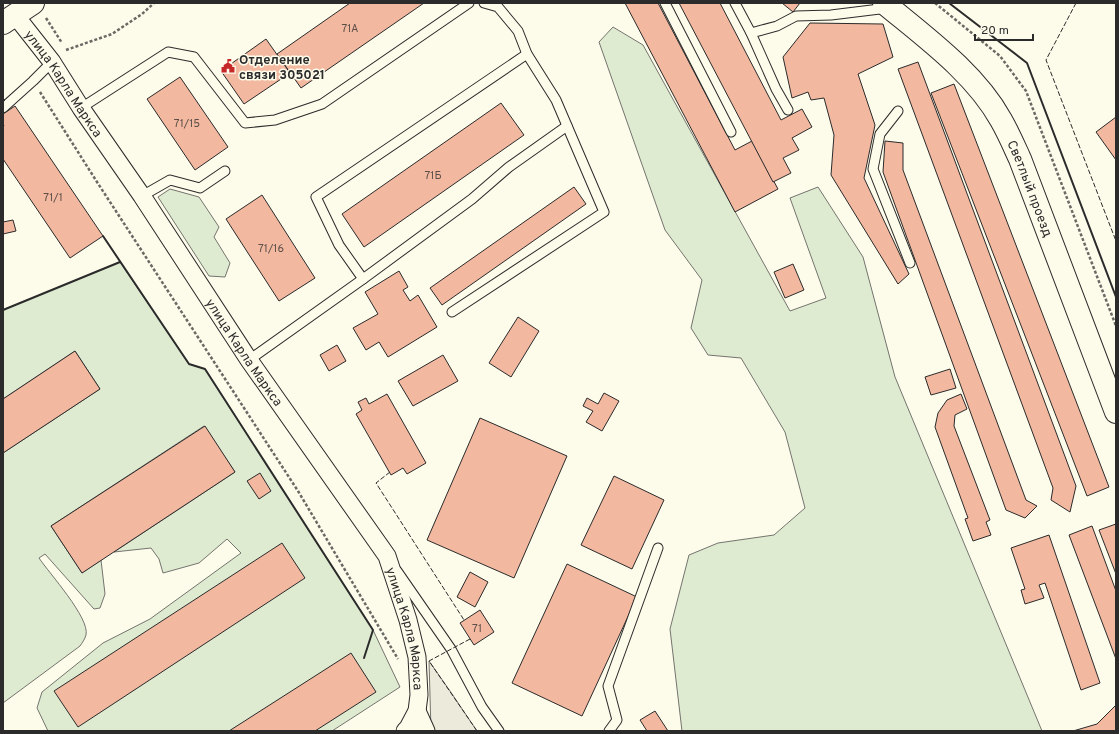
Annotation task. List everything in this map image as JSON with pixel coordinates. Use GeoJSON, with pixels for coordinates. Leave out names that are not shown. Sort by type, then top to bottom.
{"type":"FeatureCollection","features":[{"type":"Feature","properties":{"kind":"street","name":"Светлый проезд"},"geometry":{"type":"LineString","coordinates":[[887,5],[961,68],[984,94],[1001,120],[1020,159],[1116,412]]}},
{"type":"Feature","properties":{"kind":"street","name":"улица Карла Маркса"},"geometry":{"type":"LineString","coordinates":[[39,10],[9,19],[52,62],[249,360],[388,556],[408,620],[417,657],[417,711],[405,731]]}},
{"type":"Feature","properties":{"kind":"street","name":"улица Карла Маркса"},"geometry":{"type":"LineString","coordinates":[[417,711],[426,731]]}},
{"type":"Feature","properties":{"kind":"lane"},"geometry":{"type":"LineString","coordinates":[[81,108],[168,52],[194,57],[244,123],[275,120],[322,104],[468,3]]}},
{"type":"Feature","properties":{"kind":"lane"},"geometry":{"type":"LineString","coordinates":[[452,312],[604,212],[556,100],[527,54],[518,31],[498,7],[484,3]]}},
{"type":"Feature","properties":{"kind":"lane"},"geometry":{"type":"LineString","coordinates":[[665,3],[731,132]]}},
{"type":"Feature","properties":{"kind":"lane"},"geometry":{"type":"LineString","coordinates":[[735,3],[751,33],[776,89],[788,110]]}},
{"type":"Feature","properties":{"kind":"lane"},"geometry":{"type":"LineString","coordinates":[[751,33],[777,26],[796,16],[831,15],[887,5]]}},
{"type":"Feature","properties":{"kind":"lane"},"geometry":{"type":"LineString","coordinates":[[363,279],[339,245],[316,198],[527,54]]}},
{"type":"Feature","properties":{"kind":"lane"},"geometry":{"type":"LineString","coordinates":[[3,108],[52,62]]}},
{"type":"Feature","properties":{"kind":"lane"},"geometry":{"type":"LineString","coordinates":[[898,111],[880,134],[873,169],[910,263]]}},
{"type":"Feature","properties":{"kind":"lane"},"geometry":{"type":"LineString","coordinates":[[249,360],[472,199],[509,167],[567,126]]}},
{"type":"Feature","properties":{"kind":"lane"},"geometry":{"type":"LineString","coordinates":[[142,196],[170,180],[200,188],[225,171]]}},
{"type":"Feature","properties":{"kind":"lane"},"geometry":{"type":"LineString","coordinates":[[609,731],[618,720],[608,686],[658,548]]}},
{"type":"Feature","properties":{"kind":"lane"},"geometry":{"type":"LineString","coordinates":[[388,556],[451,649],[482,707],[499,731]]}},
{"type":"Feature","properties":{"kind":"path"},"geometry":{"type":"LineString","coordinates":[[52,62],[66,49],[112,34],[142,14],[154,3]]}},
{"type":"Feature","properties":{"kind":"path"},"geometry":{"type":"LineString","coordinates":[[39,10],[66,49]]}},
{"type":"Feature","properties":{"kind":"path"},"geometry":{"type":"LineString","coordinates":[[33,81],[96,182],[298,491],[400,663]]}},
{"type":"Feature","properties":{"kind":"green space"},"geometry":{"type":"Polygon","coordinates":[[[613,27],[643,45],[790,311],[826,298],[790,198],[818,187],[863,257],[895,377],[1042,731],[682,731],[670,629],[689,555],[718,543],[774,535],[805,508],[785,432],[741,358],[708,355],[691,328],[702,280],[665,230],[599,42],[613,27]]]}},
{"type":"Feature","properties":{"kind":"green space"},"geometry":{"type":"Polygon","coordinates":[[[170,189],[199,197],[219,227],[214,237],[230,263],[225,277],[209,276],[158,197],[170,189]]]}},
{"type":"Feature","properties":{"kind":"green space"},"geometry":{"type":"Polygon","coordinates":[[[120,262],[189,364],[205,369],[373,630],[400,687],[332,731],[48,731],[37,708],[42,692],[103,643],[150,619],[241,553],[227,539],[199,563],[163,573],[159,559],[151,548],[114,552],[235,472],[204,426],[51,526],[82,573],[101,560],[105,594],[100,608],[94,609],[45,554],[39,558],[76,607],[86,627],[86,635],[80,646],[3,703],[3,453],[100,389],[75,351],[3,399],[3,310],[120,262]]]}},
{"type":"Feature","properties":{"kind":"shaded area"},"geometry":{"type":"Polygon","coordinates":[[[429,661],[450,691],[477,731],[431,731],[429,661]]]}},
{"type":"Feature","properties":{"kind":"building"},"geometry":{"type":"Polygon","coordinates":[[[350,3],[424,3],[301,88],[277,54],[350,3]]]}},
{"type":"Feature","properties":{"kind":"building"},"geometry":{"type":"Polygon","coordinates":[[[625,3],[658,3],[735,150],[752,141],[778,189],[735,212],[625,3]]]}},
{"type":"Feature","properties":{"kind":"building"},"geometry":{"type":"Polygon","coordinates":[[[679,3],[720,3],[781,120],[802,109],[812,127],[792,138],[799,150],[783,158],[791,173],[773,182],[679,3]]]}},
{"type":"Feature","properties":{"kind":"building"},"geometry":{"type":"Polygon","coordinates":[[[782,3],[800,3],[793,12],[782,3]]]}},
{"type":"Feature","properties":{"kind":"building"},"geometry":{"type":"Polygon","coordinates":[[[810,23],[883,24],[893,57],[858,74],[875,125],[864,178],[909,274],[898,284],[831,175],[834,135],[824,98],[811,100],[808,92],[792,98],[783,57],[810,23]]]}},
{"type":"Feature","properties":{"kind":"building"},"geometry":{"type":"Polygon","coordinates":[[[266,39],[290,73],[244,104],[221,71],[266,39]]]}},
{"type":"Feature","properties":{"kind":"building"},"geometry":{"type":"Polygon","coordinates":[[[918,62],[1076,486],[1070,512],[1051,500],[1053,488],[898,69],[918,62]]]}},
{"type":"Feature","properties":{"kind":"building"},"geometry":{"type":"Polygon","coordinates":[[[180,77],[228,147],[195,170],[147,99],[180,77]]]}},
{"type":"Feature","properties":{"kind":"building"},"geometry":{"type":"Polygon","coordinates":[[[954,84],[1109,487],[1087,496],[931,93],[954,84]]]}},
{"type":"Feature","properties":{"kind":"building"},"geometry":{"type":"Polygon","coordinates":[[[501,103],[524,135],[364,247],[342,214],[501,103]]]}},
{"type":"Feature","properties":{"kind":"building"},"geometry":{"type":"Polygon","coordinates":[[[15,106],[103,236],[70,258],[3,159],[3,114],[15,106]]]}},
{"type":"Feature","properties":{"kind":"building"},"geometry":{"type":"Polygon","coordinates":[[[1116,117],[1116,160],[1096,132],[1116,117]]]}},
{"type":"Feature","properties":{"kind":"building"},"geometry":{"type":"Polygon","coordinates":[[[885,141],[903,143],[903,170],[1026,500],[1037,506],[1025,518],[1006,510],[883,172],[885,141]]]}},
{"type":"Feature","properties":{"kind":"building"},"geometry":{"type":"Polygon","coordinates":[[[574,187],[586,204],[442,305],[430,288],[574,187]]]}},
{"type":"Feature","properties":{"kind":"building"},"geometry":{"type":"Polygon","coordinates":[[[262,195],[315,278],[279,301],[226,219],[262,195]]]}},
{"type":"Feature","properties":{"kind":"building"},"geometry":{"type":"Polygon","coordinates":[[[13,220],[16,231],[3,234],[3,222],[13,220]]]}},
{"type":"Feature","properties":{"kind":"building"},"geometry":{"type":"Polygon","coordinates":[[[793,264],[804,290],[785,298],[774,272],[793,264]]]}},
{"type":"Feature","properties":{"kind":"building"},"geometry":{"type":"Polygon","coordinates":[[[399,271],[408,287],[403,290],[410,301],[418,295],[437,327],[388,357],[379,342],[366,350],[353,328],[378,314],[365,292],[399,271]]]}},
{"type":"Feature","properties":{"kind":"building"},"geometry":{"type":"Polygon","coordinates":[[[518,317],[539,331],[511,377],[489,363],[518,317]]]}},
{"type":"Feature","properties":{"kind":"building"},"geometry":{"type":"Polygon","coordinates":[[[337,345],[346,361],[329,371],[320,355],[337,345]]]}},
{"type":"Feature","properties":{"kind":"building"},"geometry":{"type":"Polygon","coordinates":[[[75,351],[100,389],[3,453],[3,399],[75,351]]]}},
{"type":"Feature","properties":{"kind":"building"},"geometry":{"type":"Polygon","coordinates":[[[443,355],[458,381],[413,406],[398,381],[443,355]]]}},
{"type":"Feature","properties":{"kind":"building"},"geometry":{"type":"Polygon","coordinates":[[[950,369],[956,388],[931,395],[925,377],[950,369]]]}},
{"type":"Feature","properties":{"kind":"building"},"geometry":{"type":"Polygon","coordinates":[[[604,393],[619,401],[602,431],[586,422],[593,411],[583,406],[587,398],[598,404],[604,393]]]}},
{"type":"Feature","properties":{"kind":"building"},"geometry":{"type":"Polygon","coordinates":[[[387,394],[426,463],[407,474],[403,468],[391,475],[356,414],[362,410],[358,402],[366,398],[369,404],[387,394]]]}},
{"type":"Feature","properties":{"kind":"building"},"geometry":{"type":"Polygon","coordinates":[[[961,394],[967,409],[955,415],[954,426],[990,520],[986,522],[991,535],[973,541],[965,519],[968,518],[935,427],[938,413],[947,400],[961,394]]]}},
{"type":"Feature","properties":{"kind":"building"},"geometry":{"type":"Polygon","coordinates":[[[480,418],[567,456],[514,578],[427,540],[480,418]]]}},
{"type":"Feature","properties":{"kind":"building"},"geometry":{"type":"Polygon","coordinates":[[[205,426],[235,472],[82,573],[51,526],[205,426]]]}},
{"type":"Feature","properties":{"kind":"building"},"geometry":{"type":"Polygon","coordinates":[[[260,473],[271,491],[259,499],[247,481],[260,473]]]}},
{"type":"Feature","properties":{"kind":"building"},"geometry":{"type":"Polygon","coordinates":[[[614,476],[664,500],[632,569],[581,545],[614,476]]]}},
{"type":"Feature","properties":{"kind":"building"},"geometry":{"type":"Polygon","coordinates":[[[1116,524],[1116,574],[1099,530],[1116,524]]]}},
{"type":"Feature","properties":{"kind":"building"},"geometry":{"type":"Polygon","coordinates":[[[1092,526],[1116,591],[1116,659],[1069,535],[1092,526]]]}},
{"type":"Feature","properties":{"kind":"building"},"geometry":{"type":"Polygon","coordinates":[[[1049,535],[1100,683],[1081,690],[1045,583],[1039,585],[1044,598],[1025,604],[1021,590],[1025,589],[1011,548],[1049,535]]]}},
{"type":"Feature","properties":{"kind":"building"},"geometry":{"type":"Polygon","coordinates":[[[282,543],[305,578],[78,727],[54,691],[282,543]]]}},
{"type":"Feature","properties":{"kind":"building"},"geometry":{"type":"Polygon","coordinates":[[[567,564],[637,597],[582,716],[512,683],[567,564]]]}},
{"type":"Feature","properties":{"kind":"building"},"geometry":{"type":"Polygon","coordinates":[[[470,572],[488,582],[475,607],[457,597],[470,572]]]}},
{"type":"Feature","properties":{"kind":"building"},"geometry":{"type":"Polygon","coordinates":[[[480,610],[494,632],[474,645],[460,623],[480,610]]]}},
{"type":"Feature","properties":{"kind":"building"},"geometry":{"type":"Polygon","coordinates":[[[351,653],[376,692],[315,731],[229,731],[351,653]]]}},
{"type":"Feature","properties":{"kind":"building"},"geometry":{"type":"Polygon","coordinates":[[[1116,705],[1116,731],[1073,731],[1097,724],[1116,705]]]}},
{"type":"Feature","properties":{"kind":"building"},"geometry":{"type":"Polygon","coordinates":[[[655,711],[668,731],[647,731],[640,720],[655,711]]]}},
{"type":"Feature","properties":{"kind":"fence"},"geometry":{"type":"LineString","coordinates":[[1076,3],[1046,60],[1116,241]]}},
{"type":"Feature","properties":{"kind":"fence"},"geometry":{"type":"LineString","coordinates":[[390,472],[376,483],[464,620]]}},
{"type":"Feature","properties":{"kind":"fence"},"geometry":{"type":"LineString","coordinates":[[470,639],[429,661],[477,731]]}},
{"type":"Feature","properties":{"kind":"wall"},"geometry":{"type":"LineString","coordinates":[[949,3],[1027,63],[1116,297]]}},
{"type":"Feature","properties":{"kind":"wall"},"geometry":{"type":"LineString","coordinates":[[103,236],[189,364],[205,369],[373,630],[364,658]]}},
{"type":"Feature","properties":{"kind":"wall"},"geometry":{"type":"LineString","coordinates":[[3,310],[120,262]]}},
{"type":"Feature","properties":{"kind":"place","name":"Отделение связи 305021"},"geometry":{"type":"Point","coordinates":[228,66]}}]}
